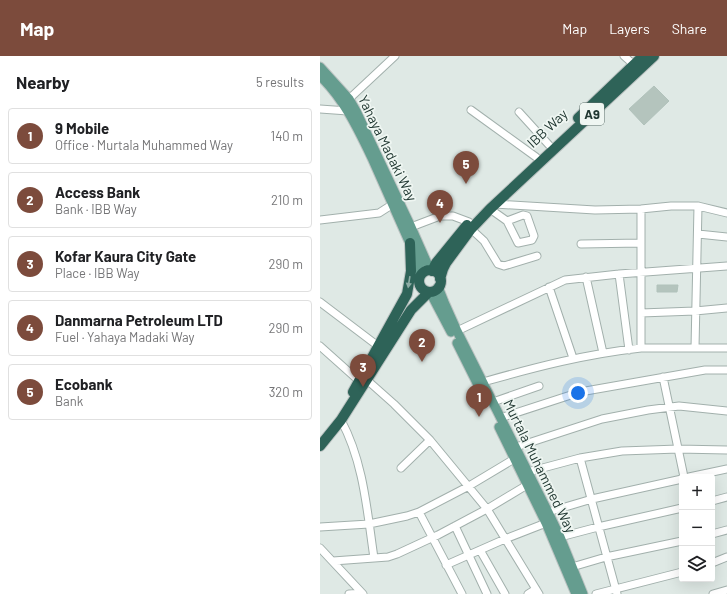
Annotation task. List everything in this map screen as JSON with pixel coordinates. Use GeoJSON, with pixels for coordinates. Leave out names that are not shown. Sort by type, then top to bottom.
{"type":"FeatureCollection","features":[{"type":"Feature","properties":{"kind":"highway","name":"IBB Way"},"geometry":{"type":"LineString","coordinates":[[526,171],[536,157],[643,56]]}},
{"type":"Feature","properties":{"kind":"highway","name":"A9"},"geometry":{"type":"LineString","coordinates":[[320,446],[341,420],[363,380],[411,310],[434,288],[446,263],[470,226],[506,188],[654,56]]}},
{"type":"Feature","properties":{"kind":"highway","name":"A9"},"geometry":{"type":"LineString","coordinates":[[411,310],[420,281],[425,272],[431,270],[458,234],[492,207],[506,188]]}},
{"type":"Feature","properties":{"kind":"highway"},"geometry":{"type":"LineString","coordinates":[[363,380],[378,346],[408,294],[411,271],[410,243]]}},
{"type":"Feature","properties":{"kind":"highway"},"geometry":{"type":"LineString","coordinates":[[420,281],[422,289],[434,288],[438,274],[431,270]]}},
{"type":"Feature","properties":{"kind":"main road","name":"Yahaya Madaki Way"},"geometry":{"type":"LineString","coordinates":[[320,67],[350,99],[378,163],[431,270]]}},
{"type":"Feature","properties":{"kind":"main road","name":"Yahaya Madaki Way"},"geometry":{"type":"LineString","coordinates":[[320,76],[332,89],[348,111],[374,154]]}},
{"type":"Feature","properties":{"kind":"main road","name":"Yahaya Madaki Way"},"geometry":{"type":"LineString","coordinates":[[378,163],[393,204],[418,262],[420,281]]}},
{"type":"Feature","properties":{"kind":"main road","name":"Murtala Muhammed Way"},"geometry":{"type":"LineString","coordinates":[[434,288],[444,302],[500,418],[516,447],[525,472],[548,512],[583,594]]}},
{"type":"Feature","properties":{"kind":"main road","name":"Murtala Muhammed Way"},"geometry":{"type":"LineString","coordinates":[[434,288],[514,459],[525,472],[527,485],[546,523],[576,594]]}},
{"type":"Feature","properties":{"kind":"street"},"geometry":{"type":"LineString","coordinates":[[350,99],[395,56]]}},
{"type":"Feature","properties":{"kind":"street"},"geometry":{"type":"LineString","coordinates":[[624,56],[633,64]]}},
{"type":"Feature","properties":{"kind":"street"},"geometry":{"type":"LineString","coordinates":[[320,109],[348,111]]}},
{"type":"Feature","properties":{"kind":"street"},"geometry":{"type":"LineString","coordinates":[[472,110],[536,157]]}},
{"type":"Feature","properties":{"kind":"street"},"geometry":{"type":"LineString","coordinates":[[519,112],[549,145]]}},
{"type":"Feature","properties":{"kind":"street"},"geometry":{"type":"LineString","coordinates":[[320,220],[379,213],[393,204]]}},
{"type":"Feature","properties":{"kind":"street"},"geometry":{"type":"LineString","coordinates":[[492,207],[595,210],[698,206],[727,213]]}},
{"type":"Feature","properties":{"kind":"street"},"geometry":{"type":"LineString","coordinates":[[695,348],[698,206]]}},
{"type":"Feature","properties":{"kind":"street"},"geometry":{"type":"LineString","coordinates":[[492,207],[507,221]]}},
{"type":"Feature","properties":{"kind":"street"},"geometry":{"type":"LineString","coordinates":[[641,209],[641,348]]}},
{"type":"Feature","properties":{"kind":"street"},"geometry":{"type":"LineString","coordinates":[[411,227],[440,216],[453,216],[470,226],[484,241],[498,264],[501,266],[537,256]]}},
{"type":"Feature","properties":{"kind":"street"},"geometry":{"type":"LineString","coordinates":[[698,234],[727,237]]}},
{"type":"Feature","properties":{"kind":"street"},"geometry":{"type":"LineString","coordinates":[[581,244],[641,243]]}},
{"type":"Feature","properties":{"kind":"street"},"geometry":{"type":"LineString","coordinates":[[457,330],[565,280],[641,272],[727,266]]}},
{"type":"Feature","properties":{"kind":"street"},"geometry":{"type":"LineString","coordinates":[[619,274],[629,350]]}},
{"type":"Feature","properties":{"kind":"street"},"geometry":{"type":"LineString","coordinates":[[586,277],[603,353]]}},
{"type":"Feature","properties":{"kind":"street"},"geometry":{"type":"LineString","coordinates":[[549,287],[573,358]]}},
{"type":"Feature","properties":{"kind":"street"},"geometry":{"type":"LineString","coordinates":[[320,302],[378,346]]}},
{"type":"Feature","properties":{"kind":"street"},"geometry":{"type":"LineString","coordinates":[[641,313],[727,308]]}},
{"type":"Feature","properties":{"kind":"street"},"geometry":{"type":"LineString","coordinates":[[320,346],[394,404],[430,440],[469,486],[487,509],[537,591],[528,594]]}},
{"type":"Feature","properties":{"kind":"street"},"geometry":{"type":"LineString","coordinates":[[483,382],[573,358],[603,353],[641,348],[727,348]]}},
{"type":"Feature","properties":{"kind":"street"},"geometry":{"type":"LineString","coordinates":[[500,418],[580,392],[705,370],[727,370]]}},
{"type":"Feature","properties":{"kind":"street"},"geometry":{"type":"LineString","coordinates":[[663,377],[682,474]]}},
{"type":"Feature","properties":{"kind":"street"},"geometry":{"type":"LineString","coordinates":[[493,402],[539,386]]}},
{"type":"Feature","properties":{"kind":"street"},"geometry":{"type":"LineString","coordinates":[[516,447],[602,419],[668,407],[679,406],[727,411]]}},
{"type":"Feature","properties":{"kind":"street"},"geometry":{"type":"LineString","coordinates":[[341,420],[350,437],[360,465],[374,558]]}},
{"type":"Feature","properties":{"kind":"street"},"geometry":{"type":"LineString","coordinates":[[401,468],[430,440]]}},
{"type":"Feature","properties":{"kind":"street"},"geometry":{"type":"LineString","coordinates":[[525,472],[580,458],[622,451],[678,449],[727,450]]}},
{"type":"Feature","properties":{"kind":"street"},"geometry":{"type":"LineString","coordinates":[[580,458],[616,592]]}},
{"type":"Feature","properties":{"kind":"street"},"geometry":{"type":"LineString","coordinates":[[320,527],[369,524],[419,512],[469,486],[514,459]]}},
{"type":"Feature","properties":{"kind":"street"},"geometry":{"type":"LineString","coordinates":[[703,474],[727,469]]}},
{"type":"Feature","properties":{"kind":"street"},"geometry":{"type":"LineString","coordinates":[[548,512],[679,479]]}},
{"type":"Feature","properties":{"kind":"street"},"geometry":{"type":"LineString","coordinates":[[333,561],[388,557],[397,554],[455,526],[527,485]]}},
{"type":"Feature","properties":{"kind":"street"},"geometry":{"type":"LineString","coordinates":[[715,500],[727,497]]}},
{"type":"Feature","properties":{"kind":"street"},"geometry":{"type":"LineString","coordinates":[[560,538],[598,527],[679,509]]}},
{"type":"Feature","properties":{"kind":"street"},"geometry":{"type":"LineString","coordinates":[[419,512],[462,594]]}},
{"type":"Feature","properties":{"kind":"street"},"geometry":{"type":"LineString","coordinates":[[446,565],[546,523]]}},
{"type":"Feature","properties":{"kind":"street"},"geometry":{"type":"LineString","coordinates":[[455,526],[487,594]]}},
{"type":"Feature","properties":{"kind":"street"},"geometry":{"type":"LineString","coordinates":[[715,533],[727,530]]}},
{"type":"Feature","properties":{"kind":"street"},"geometry":{"type":"LineString","coordinates":[[572,567],[606,557],[679,542]]}},
{"type":"Feature","properties":{"kind":"street"},"geometry":{"type":"LineString","coordinates":[[320,548],[362,593]]}},
{"type":"Feature","properties":{"kind":"street"},"geometry":{"type":"LineString","coordinates":[[480,550],[505,594]]}},
{"type":"Feature","properties":{"kind":"street"},"geometry":{"type":"LineString","coordinates":[[715,562],[727,557]]}},
{"type":"Feature","properties":{"kind":"street"},"geometry":{"type":"LineString","coordinates":[[596,594],[616,592],[679,573]]}},
{"type":"Feature","properties":{"kind":"street"},"geometry":{"type":"LineString","coordinates":[[713,594],[727,590]]}},
{"type":"Feature","properties":{"kind":"street"},"geometry":{"type":"LineString","coordinates":[[349,594],[362,593]]}},
{"type":"Feature","properties":{"kind":"building"},"geometry":{"type":"Polygon","coordinates":[[[654,86],[669,101],[644,125],[629,109],[654,86]]]}},
{"type":"Feature","properties":{"kind":"building"},"geometry":{"type":"Polygon","coordinates":[[[657,285],[678,285],[677,292],[657,292],[657,285]]]}},
{"type":"Feature","properties":{"kind":"place","name":"Ecobank"},"geometry":{"type":"Point","coordinates":[466,184]}},
{"type":"Feature","properties":{"kind":"place","name":"Danmarna Petroleum LTD"},"geometry":{"type":"Point","coordinates":[440,223]}},
{"type":"Feature","properties":{"kind":"place","name":"Access Bank"},"geometry":{"type":"Point","coordinates":[422,362]}},
{"type":"Feature","properties":{"kind":"place","name":"Kofar Kaura City Gate"},"geometry":{"type":"Point","coordinates":[363,387]}},
{"type":"Feature","properties":{"kind":"place","name":"9 Mobile"},"geometry":{"type":"Point","coordinates":[479,417]}}]}
